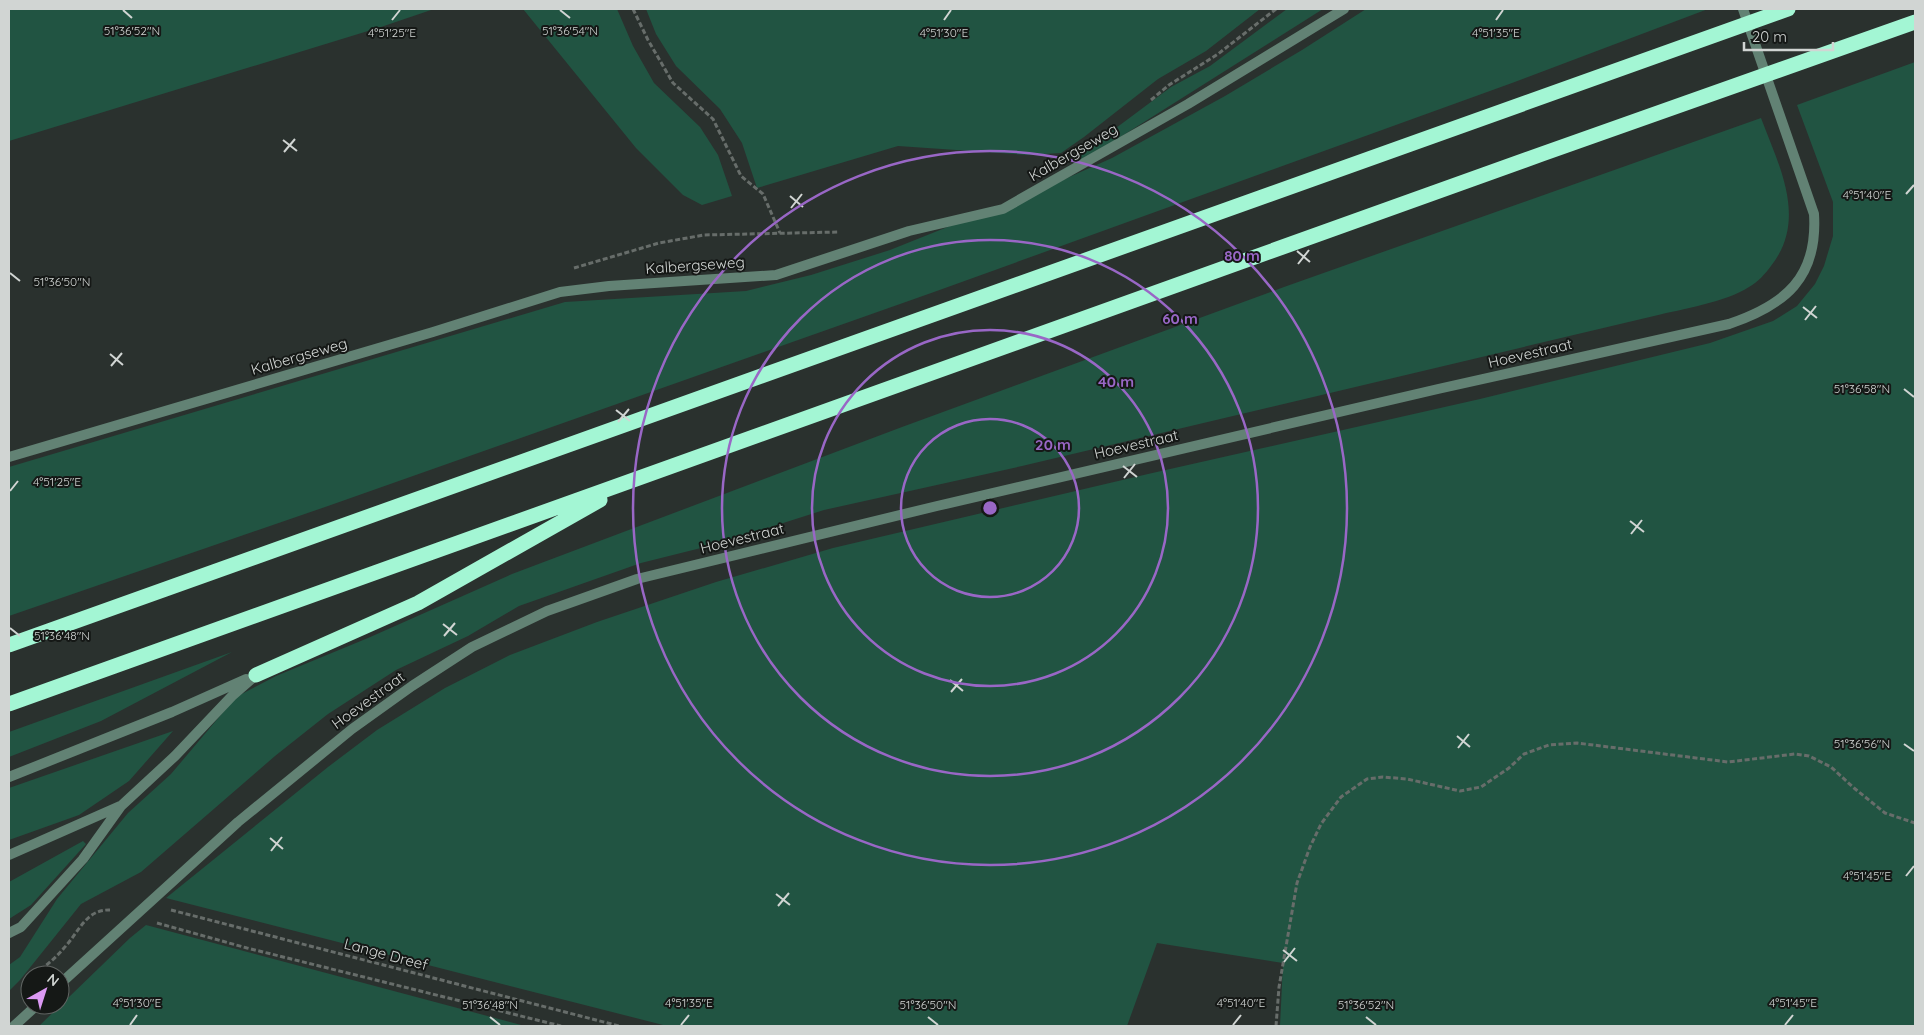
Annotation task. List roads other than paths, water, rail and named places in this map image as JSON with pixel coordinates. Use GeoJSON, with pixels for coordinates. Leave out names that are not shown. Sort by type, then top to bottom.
{"type":"FeatureCollection","features":[{"type":"Feature","properties":{"kind":"highway"},"geometry":{"type":"LineString","coordinates":[[9,645],[1788,9]]}},
{"type":"Feature","properties":{"kind":"highway"},"geometry":{"type":"LineString","coordinates":[[9,704],[1915,22]]}},
{"type":"Feature","properties":{"kind":"highway"},"geometry":{"type":"LineString","coordinates":[[256,675],[418,603],[636,479]]}},
{"type":"Feature","properties":{"kind":"street","name":"Kalbergseweg"},"geometry":{"type":"LineString","coordinates":[[9,457],[560,292],[609,286],[776,275],[909,231],[1003,209],[1188,104],[1344,9]]}},
{"type":"Feature","properties":{"kind":"street","name":"Hoevestraat"},"geometry":{"type":"LineString","coordinates":[[70,975],[238,822],[352,729],[412,686],[472,647],[547,610],[637,579],[937,506],[1374,404],[1729,324],[1755,315],[1791,290],[1811,257],[1816,236],[1814,214],[1796,158],[1743,9]]}},
{"type":"Feature","properties":{"kind":"street"},"geometry":{"type":"LineString","coordinates":[[9,776],[172,712],[256,675]]}},
{"type":"Feature","properties":{"kind":"street"},"geometry":{"type":"LineString","coordinates":[[9,933],[21,926],[83,859],[121,806],[175,756],[232,696],[256,675]]}},
{"type":"Feature","properties":{"kind":"street"},"geometry":{"type":"LineString","coordinates":[[9,855],[121,806]]}},
{"type":"Feature","properties":{"kind":"street"},"geometry":{"type":"LineString","coordinates":[[14,1026],[27,1015]]}}]}
